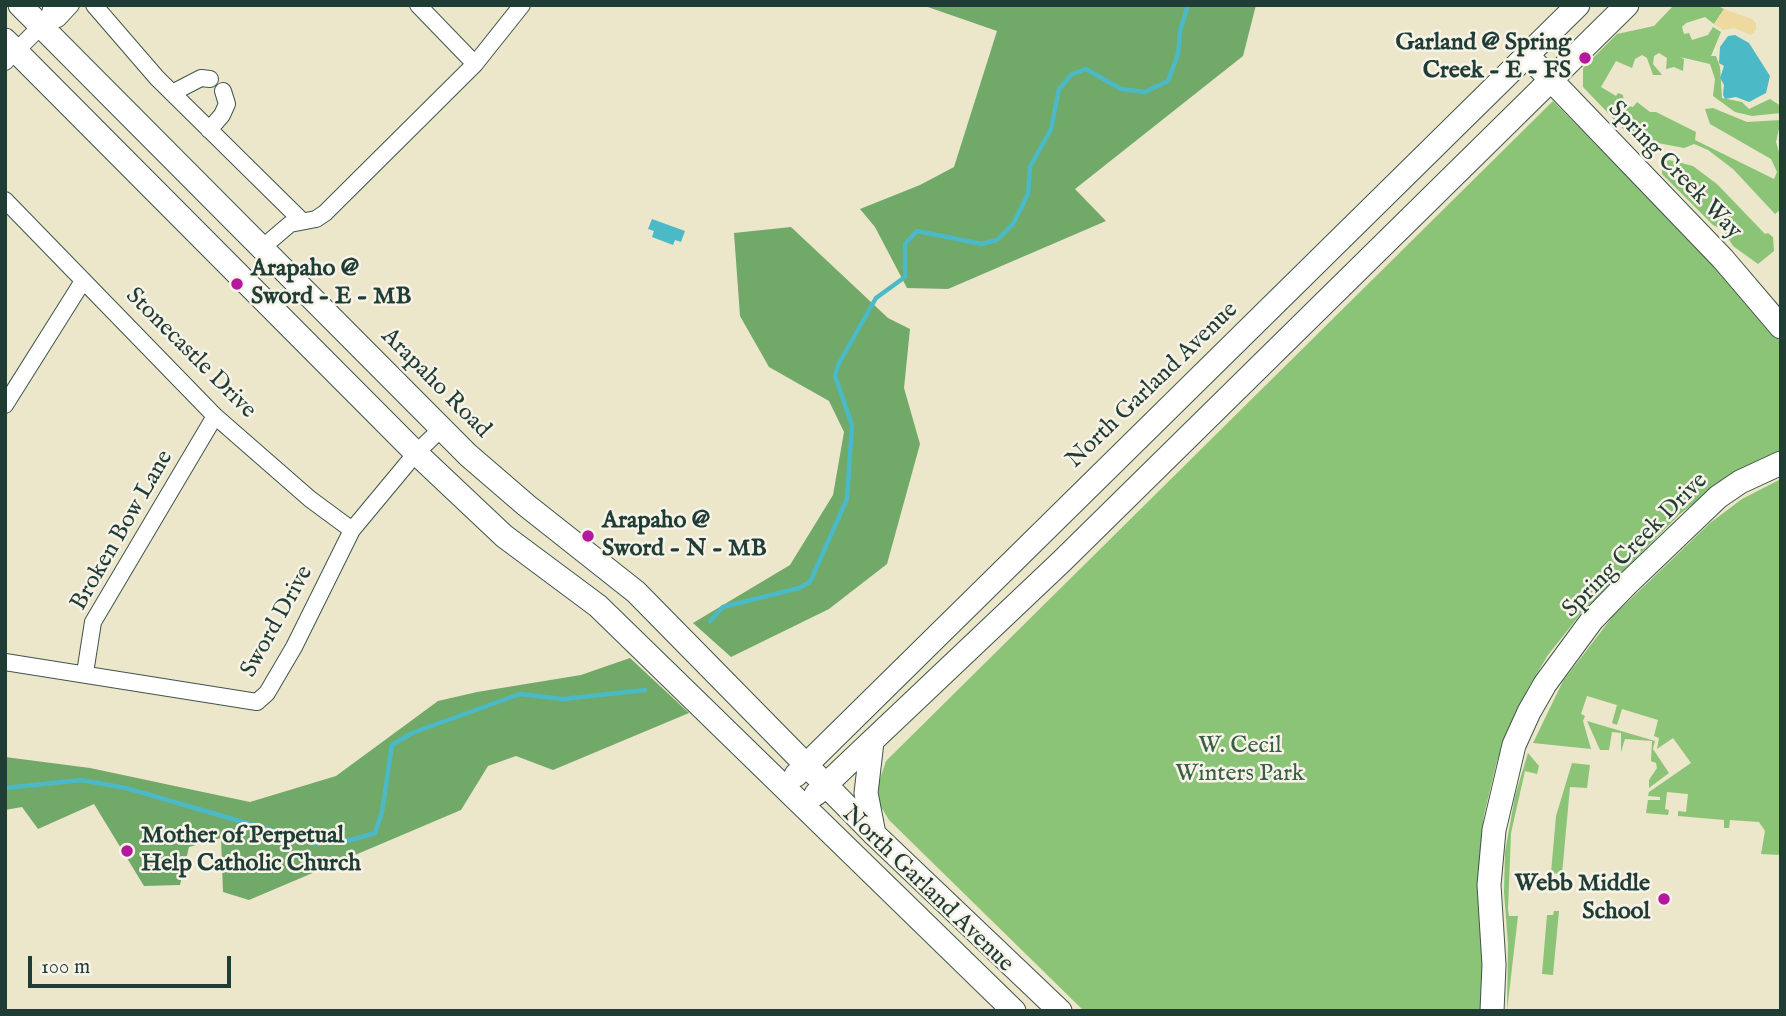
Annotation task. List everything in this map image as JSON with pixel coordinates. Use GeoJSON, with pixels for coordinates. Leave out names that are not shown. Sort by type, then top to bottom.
{"type":"FeatureCollection","features":[{"type":"Feature","properties":{"kind":"main road","name":"Arapaho Road"},"geometry":{"type":"LineString","coordinates":[[20,5],[442,428],[526,505],[636,592],[825,785]]}},
{"type":"Feature","properties":{"kind":"main road","name":"North Garland Avenue"},"geometry":{"type":"LineString","coordinates":[[1014,1011],[784,787],[1578,5]]}},
{"type":"Feature","properties":{"kind":"main road","name":"North Garland Avenue"},"geometry":{"type":"LineString","coordinates":[[804,806],[1062,561],[1627,5]]}},
{"type":"Feature","properties":{"kind":"main road"},"geometry":{"type":"LineString","coordinates":[[9,51],[416,453],[504,536],[598,606],[784,787]]}},
{"type":"Feature","properties":{"kind":"main road","name":"Spring Creek Way"},"geometry":{"type":"LineString","coordinates":[[1527,55],[1549,82],[1716,251],[1781,327]]}},
{"type":"Feature","properties":{"kind":"main road","name":"Spring Creek Drive"},"geometry":{"type":"LineString","coordinates":[[1492,1011],[1494,965],[1489,885],[1494,831],[1508,764],[1529,712],[1545,684],[1592,620],[1626,585],[1718,497],[1740,482],[1781,463]]}},
{"type":"Feature","properties":{"kind":"main road"},"geometry":{"type":"LineString","coordinates":[[872,742],[866,793],[874,834]]}},
{"type":"Feature","properties":{"kind":"main road","name":"North Garland Avenue"},"geometry":{"type":"LineString","coordinates":[[825,785],[968,926],[1060,1011]]}},
{"type":"Feature","properties":{"kind":"main road"},"geometry":{"type":"LineString","coordinates":[[949,947],[968,926]]}},
{"type":"Feature","properties":{"kind":"street"},"geometry":{"type":"LineString","coordinates":[[52,5],[48,20],[58,19],[71,5]]}},
{"type":"Feature","properties":{"kind":"street"},"geometry":{"type":"LineString","coordinates":[[94,5],[172,93],[302,222]]}},
{"type":"Feature","properties":{"kind":"street"},"geometry":{"type":"LineString","coordinates":[[418,5],[475,64]]}},
{"type":"Feature","properties":{"kind":"street"},"geometry":{"type":"LineString","coordinates":[[263,247],[290,224],[316,219],[325,213],[475,64],[522,5]]}},
{"type":"Feature","properties":{"kind":"street"},"geometry":{"type":"LineString","coordinates":[[9,51],[41,26]]}},
{"type":"Feature","properties":{"kind":"street"},"geometry":{"type":"LineString","coordinates":[[172,93],[201,78],[210,79]]}},
{"type":"Feature","properties":{"kind":"street"},"geometry":{"type":"LineString","coordinates":[[209,130],[222,116],[227,104],[223,91]]}},
{"type":"Feature","properties":{"kind":"street","name":"Stonecastle Drive"},"geometry":{"type":"LineString","coordinates":[[5,200],[215,416],[310,499],[352,530]]}},
{"type":"Feature","properties":{"kind":"street"},"geometry":{"type":"LineString","coordinates":[[5,405],[83,281]]}},
{"type":"Feature","properties":{"kind":"street","name":"Broken Bow Lane"},"geometry":{"type":"LineString","coordinates":[[85,673],[93,622],[215,416]]}},
{"type":"Feature","properties":{"kind":"street","name":"Sword Drive"},"geometry":{"type":"LineString","coordinates":[[5,662],[257,702],[267,693],[294,647],[352,530],[416,453],[442,428]]}},
{"type":"Feature","properties":{"kind":"green space"},"geometry":{"type":"Polygon","coordinates":[[[922,5],[1256,5],[1243,56],[1075,189],[1106,221],[948,289],[907,288],[875,227],[860,209],[920,185],[954,167],[997,31],[922,5]]]}},
{"type":"Feature","properties":{"kind":"green space"},"geometry":{"type":"Polygon","coordinates":[[[1674,5],[1716,5],[1724,9],[1714,24],[1705,17],[1686,23],[1682,27],[1684,34],[1689,33],[1692,40],[1708,35],[1713,27],[1721,32],[1711,56],[1716,56],[1720,67],[1722,98],[1742,102],[1749,109],[1770,99],[1781,106],[1781,113],[1752,116],[1735,112],[1713,96],[1715,79],[1710,64],[1680,57],[1684,59],[1683,71],[1674,67],[1666,69],[1667,58],[1659,53],[1654,56],[1653,64],[1662,75],[1653,75],[1647,58],[1642,55],[1635,59],[1632,68],[1616,61],[1601,87],[1616,96],[1618,93],[1623,95],[1624,105],[1633,107],[1637,102],[1650,112],[1656,112],[1696,132],[1695,140],[1774,179],[1777,172],[1771,159],[1710,124],[1705,109],[1713,108],[1747,122],[1781,120],[1776,142],[1781,159],[1781,209],[1775,214],[1733,169],[1708,150],[1694,144],[1684,148],[1632,138],[1583,87],[1583,68],[1617,34],[1654,26],[1674,5]]]}},
{"type":"Feature","properties":{"kind":"green space","name":"W. Cecil Winters Park"},"geometry":{"type":"Polygon","coordinates":[[[1553,101],[1735,286],[1781,343],[1781,450],[1725,479],[1680,514],[1582,612],[1548,655],[1527,690],[1497,761],[1484,815],[1479,861],[1483,969],[1481,1011],[1084,1011],[889,820],[880,805],[878,785],[886,761],[1553,101]]]}},
{"type":"Feature","properties":{"kind":"green space"},"geometry":{"type":"Polygon","coordinates":[[[1669,160],[1693,166],[1717,184],[1765,234],[1773,237],[1774,251],[1758,264],[1733,246],[1723,230],[1713,225],[1662,174],[1662,164],[1669,160]]]}},
{"type":"Feature","properties":{"kind":"green space"},"geometry":{"type":"Polygon","coordinates":[[[791,227],[888,318],[910,329],[904,388],[920,444],[887,564],[829,609],[731,657],[693,623],[790,565],[833,495],[844,432],[829,401],[769,367],[740,316],[734,233],[791,227]]]}},
{"type":"Feature","properties":{"kind":"green space"},"geometry":{"type":"Polygon","coordinates":[[[1781,479],[1781,855],[1761,854],[1765,831],[1759,822],[1730,820],[1729,828],[1724,828],[1724,820],[1678,816],[1678,811],[1686,812],[1688,794],[1667,792],[1665,809],[1669,810],[1668,815],[1646,813],[1648,800],[1660,800],[1660,797],[1648,796],[1649,792],[1691,763],[1673,738],[1657,749],[1659,738],[1654,736],[1658,720],[1622,709],[1617,725],[1612,723],[1617,705],[1587,696],[1581,714],[1585,716],[1583,721],[1591,749],[1533,743],[1563,681],[1613,616],[1710,523],[1742,499],[1781,479]]]}},
{"type":"Feature","properties":{"kind":"green space"},"geometry":{"type":"Polygon","coordinates":[[[630,658],[689,713],[553,770],[516,756],[488,766],[461,810],[249,900],[223,892],[221,838],[189,847],[180,885],[144,886],[94,804],[38,829],[22,807],[5,810],[5,757],[90,768],[250,802],[336,776],[438,701],[581,675],[630,658]]]}},
{"type":"Feature","properties":{"kind":"green space"},"geometry":{"type":"Polygon","coordinates":[[[1587,721],[1655,741],[1653,749],[1669,773],[1649,788],[1649,780],[1657,768],[1656,763],[1651,761],[1652,741],[1625,739],[1621,752],[1621,733],[1612,732],[1609,750],[1600,750],[1587,721]]]}},
{"type":"Feature","properties":{"kind":"green space"},"geometry":{"type":"Polygon","coordinates":[[[1528,753],[1539,766],[1537,774],[1525,771],[1511,833],[1508,909],[1509,916],[1518,916],[1507,1011],[1505,852],[1515,796],[1528,753]]]}},
{"type":"Feature","properties":{"kind":"green space"},"geometry":{"type":"Polygon","coordinates":[[[1572,763],[1590,765],[1587,788],[1570,787],[1562,874],[1551,873],[1556,816],[1572,763]]]}},
{"type":"Feature","properties":{"kind":"green space"},"geometry":{"type":"Polygon","coordinates":[[[1554,911],[1559,911],[1553,975],[1542,974],[1547,915],[1553,915],[1554,911]]]}},
{"type":"Feature","properties":{"kind":"sand"},"geometry":{"type":"Polygon","coordinates":[[[1724,9],[1752,19],[1756,23],[1756,30],[1751,35],[1734,28],[1723,30],[1714,24],[1724,9]]]}},
{"type":"Feature","properties":{"kind":"water"},"geometry":{"type":"Polygon","coordinates":[[[1735,35],[1749,43],[1770,76],[1766,93],[1749,102],[1736,97],[1725,99],[1723,95],[1724,85],[1720,78],[1724,66],[1719,63],[1720,47],[1728,36],[1735,35]]]}},
{"type":"Feature","properties":{"kind":"water"},"geometry":{"type":"Polygon","coordinates":[[[652,219],[685,231],[681,242],[675,240],[673,245],[652,237],[654,231],[648,229],[652,219]]]}},
{"type":"Feature","properties":{"kind":"waterway"},"geometry":{"type":"LineString","coordinates":[[710,621],[723,607],[799,588],[810,582],[847,499],[852,425],[835,376],[838,365],[876,298],[905,277],[905,244],[917,231],[982,244],[997,240],[1013,224],[1028,194],[1030,167],[1051,129],[1059,89],[1072,74],[1086,69],[1121,89],[1145,92],[1168,81],[1178,54],[1180,31],[1188,5]]}},
{"type":"Feature","properties":{"kind":"waterway"},"geometry":{"type":"LineString","coordinates":[[5,788],[81,780],[126,788],[319,844],[351,840],[375,833],[382,812],[392,745],[412,733],[520,694],[563,699],[645,690]]}},
{"type":"Feature","properties":{"kind":"place","name":"Garland @ Spring Creek - E - FS"},"geometry":{"type":"Point","coordinates":[1585,58]}},
{"type":"Feature","properties":{"kind":"place","name":"Arapaho @ Sword - E - MB"},"geometry":{"type":"Point","coordinates":[237,284]}},
{"type":"Feature","properties":{"kind":"place","name":"Arapaho @ Sword - N - MB"},"geometry":{"type":"Point","coordinates":[588,536]}},
{"type":"Feature","properties":{"kind":"place","name":"Mother of Perpetual Help Catholic Church"},"geometry":{"type":"Point","coordinates":[127,851]}},
{"type":"Feature","properties":{"kind":"place","name":"Webb Middle School"},"geometry":{"type":"Point","coordinates":[1664,899]}}]}
